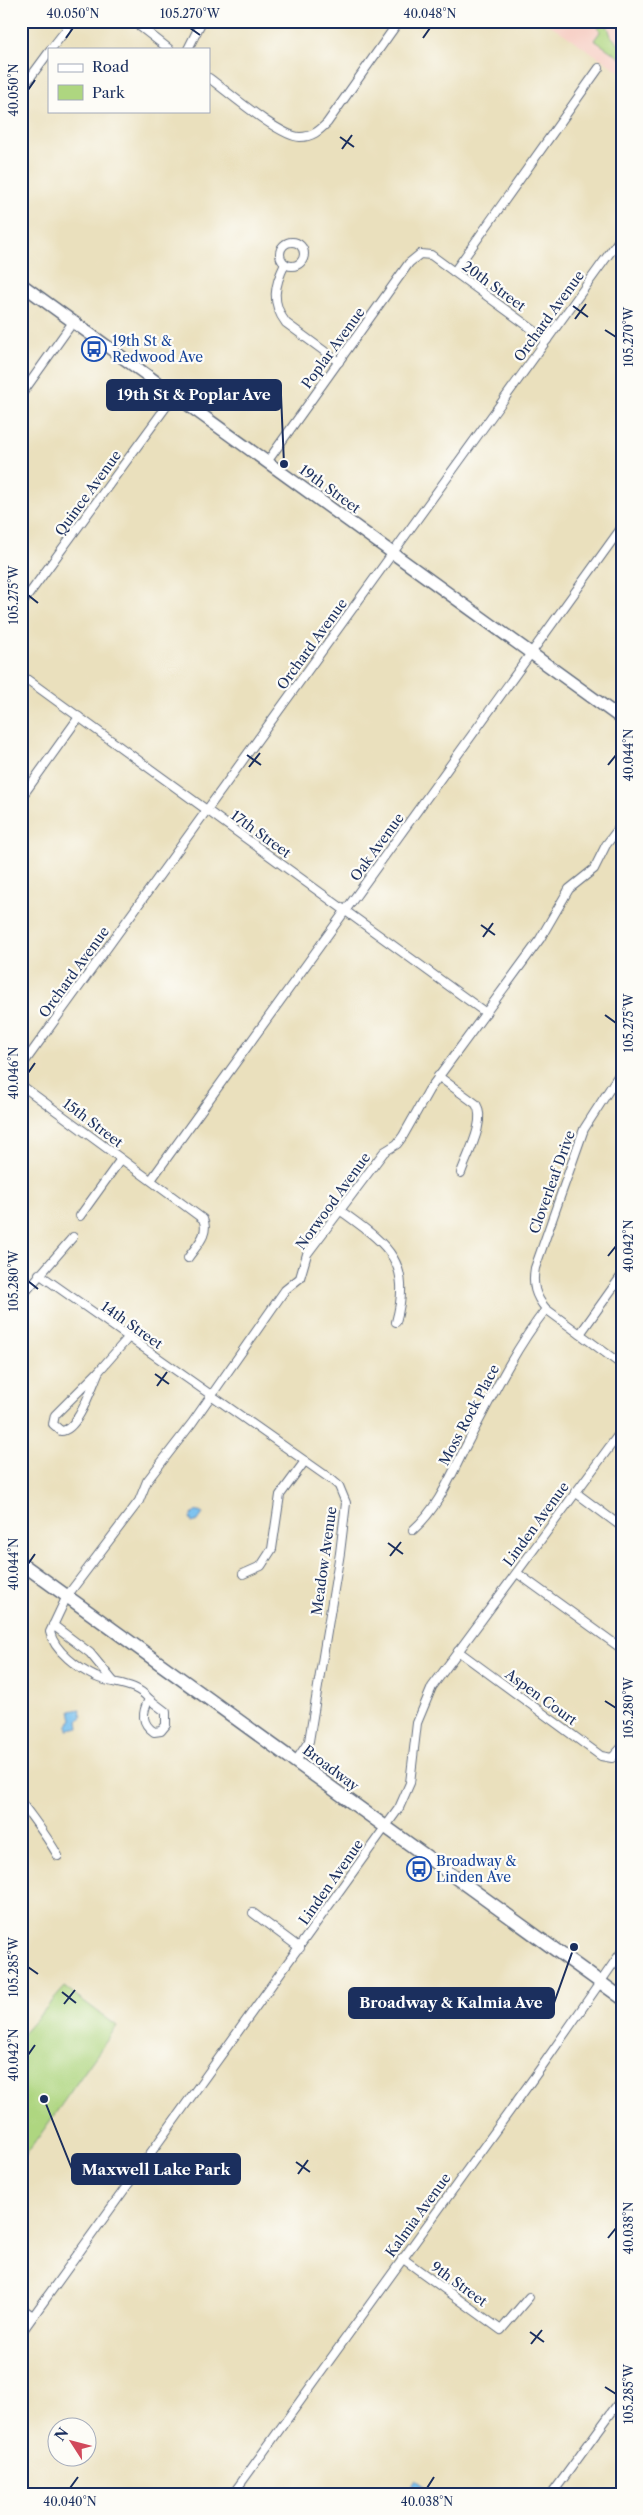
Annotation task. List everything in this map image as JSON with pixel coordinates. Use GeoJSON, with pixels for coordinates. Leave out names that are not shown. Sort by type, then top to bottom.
{"type":"FeatureCollection","features":[{"type":"Feature","properties":{"kind":"main road","name":"Broadway"},"geometry":{"type":"LineString","coordinates":[[21,1563],[622,1998]]}},
{"type":"Feature","properties":{"kind":"street"},"geometry":{"type":"LineString","coordinates":[[52,48],[73,21]]}},
{"type":"Feature","properties":{"kind":"street"},"geometry":{"type":"LineString","coordinates":[[133,21],[168,48]]}},
{"type":"Feature","properties":{"kind":"street"},"geometry":{"type":"LineString","coordinates":[[188,48],[202,21]]}},
{"type":"Feature","properties":{"kind":"street"},"geometry":{"type":"LineString","coordinates":[[210,79],[284,133],[300,137],[318,132],[327,123],[399,21]]}},
{"type":"Feature","properties":{"kind":"street"},"geometry":{"type":"LineString","coordinates":[[21,90],[48,53]]}},
{"type":"Feature","properties":{"kind":"street"},"geometry":{"type":"LineString","coordinates":[[454,272],[599,68]]}},
{"type":"Feature","properties":{"kind":"street","name":"Orchard Avenue"},"geometry":{"type":"LineString","coordinates":[[21,1067],[622,236]]}},
{"type":"Feature","properties":{"kind":"street","name":"20th Street"},"geometry":{"type":"LineString","coordinates":[[424,254],[431,256],[454,272],[547,340]]}},
{"type":"Feature","properties":{"kind":"street","name":"Poplar Avenue"},"geometry":{"type":"LineString","coordinates":[[266,462],[409,263],[414,257],[424,254]]}},
{"type":"Feature","properties":{"kind":"street"},"geometry":{"type":"LineString","coordinates":[[285,264],[275,290],[275,301],[280,315],[286,323],[339,362]]}},
{"type":"Feature","properties":{"kind":"street","name":"19th Street"},"geometry":{"type":"LineString","coordinates":[[21,284],[622,719]]}},
{"type":"Feature","properties":{"kind":"street"},"geometry":{"type":"LineString","coordinates":[[21,395],[73,322]]}},
{"type":"Feature","properties":{"kind":"street","name":"Quince Avenue"},"geometry":{"type":"LineString","coordinates":[[21,604],[174,396]]}},
{"type":"Feature","properties":{"kind":"street","name":"Oak Avenue"},"geometry":{"type":"LineString","coordinates":[[151,1180],[622,528]]}},
{"type":"Feature","properties":{"kind":"street","name":"17th Street"},"geometry":{"type":"LineString","coordinates":[[21,675],[486,1013]]}},
{"type":"Feature","properties":{"kind":"street"},"geometry":{"type":"LineString","coordinates":[[21,798],[79,717]]}},
{"type":"Feature","properties":{"kind":"street","name":"Norwood Avenue"},"geometry":{"type":"LineString","coordinates":[[53,1625],[67,1596],[139,1501],[148,1481],[285,1290],[300,1278],[306,1254],[341,1211],[384,1152],[397,1144],[403,1136],[438,1076],[540,939],[569,889],[594,869],[606,845],[622,824]]}},
{"type":"Feature","properties":{"kind":"street","name":"Cloverleaf Drive"},"geometry":{"type":"LineString","coordinates":[[546,1309],[535,1290],[534,1268],[584,1129],[622,1070]]}},
{"type":"Feature","properties":{"kind":"street"},"geometry":{"type":"LineString","coordinates":[[438,1076],[476,1104],[480,1110],[480,1121],[461,1173]]}},
{"type":"Feature","properties":{"kind":"street","name":"15th Street"},"geometry":{"type":"LineString","coordinates":[[21,1085],[203,1219],[206,1225],[205,1234],[188,1258]]}},
{"type":"Feature","properties":{"kind":"street"},"geometry":{"type":"LineString","coordinates":[[80,1216],[121,1159]]}},
{"type":"Feature","properties":{"kind":"street"},"geometry":{"type":"LineString","coordinates":[[341,1211],[379,1239],[396,1262],[402,1291],[396,1322]]}},
{"type":"Feature","properties":{"kind":"street"},"geometry":{"type":"LineString","coordinates":[[21,1297],[73,1237]]}},
{"type":"Feature","properties":{"kind":"street","name":"14th Street"},"geometry":{"type":"LineString","coordinates":[[39,1274],[211,1395]]}},
{"type":"Feature","properties":{"kind":"street"},"geometry":{"type":"LineString","coordinates":[[580,1334],[622,1276]]}},
{"type":"Feature","properties":{"kind":"street"},"geometry":{"type":"LineString","coordinates":[[546,1309],[622,1365]]}},
{"type":"Feature","properties":{"kind":"street","name":"Moss Rock Place"},"geometry":{"type":"LineString","coordinates":[[412,1530],[426,1518],[441,1496],[492,1396],[523,1342],[546,1309]]}},
{"type":"Feature","properties":{"kind":"street"},"geometry":{"type":"LineString","coordinates":[[99,1371],[74,1426],[66,1431],[61,1431],[53,1424],[55,1415],[99,1371],[128,1338]]}},
{"type":"Feature","properties":{"kind":"street","name":"Meadow Avenue"},"geometry":{"type":"LineString","coordinates":[[211,1395],[339,1486],[346,1503],[333,1597],[309,1741],[296,1761]]}},
{"type":"Feature","properties":{"kind":"street","name":"Linden Avenue"},"geometry":{"type":"LineString","coordinates":[[21,2333],[399,1808],[408,1791],[420,1712],[432,1687],[622,1430]]}},
{"type":"Feature","properties":{"kind":"street"},"geometry":{"type":"LineString","coordinates":[[243,1574],[260,1566],[272,1548],[280,1495],[305,1461]]}},
{"type":"Feature","properties":{"kind":"street"},"geometry":{"type":"LineString","coordinates":[[575,1492],[622,1527]]}},
{"type":"Feature","properties":{"kind":"street"},"geometry":{"type":"LineString","coordinates":[[517,1572],[622,1648]]}},
{"type":"Feature","properties":{"kind":"street"},"geometry":{"type":"LineString","coordinates":[[114,1681],[90,1653],[53,1625],[50,1632],[56,1647],[97,1677],[136,1687],[149,1699]]}},
{"type":"Feature","properties":{"kind":"street","name":"Aspen Court"},"geometry":{"type":"LineString","coordinates":[[458,1651],[601,1756],[612,1758],[622,1747]]}},
{"type":"Feature","properties":{"kind":"street"},"geometry":{"type":"LineString","coordinates":[[21,1802],[42,1828],[58,1856]]}},
{"type":"Feature","properties":{"kind":"street"},"geometry":{"type":"LineString","coordinates":[[253,1913],[300,1948]]}},
{"type":"Feature","properties":{"kind":"street","name":"Kalmia Avenue"},"geometry":{"type":"LineString","coordinates":[[233,2494],[540,2069],[599,1981],[622,1951]]}},
{"type":"Feature","properties":{"kind":"street","name":"9th Street"},"geometry":{"type":"LineString","coordinates":[[402,2258],[501,2330],[529,2297]]}},
{"type":"Feature","properties":{"kind":"street"},"geometry":{"type":"LineString","coordinates":[[21,2308],[33,2316]]}},
{"type":"Feature","properties":{"kind":"street"},"geometry":{"type":"LineString","coordinates":[[552,2494],[622,2398]]}},
{"type":"Feature","properties":{"kind":"shaded area"},"geometry":{"type":"Polygon","coordinates":[[[551,21],[622,21],[622,73],[549,24],[551,21]]]}},
{"type":"Feature","properties":{"kind":"green space"},"geometry":{"type":"Polygon","coordinates":[[[597,21],[606,21],[611,36],[622,48],[622,59],[594,40],[600,32],[597,21]]]}},
{"type":"Feature","properties":{"kind":"green space"},"geometry":{"type":"Polygon","coordinates":[[[65,1987],[117,2026],[21,2162],[21,2036],[65,1987]]]}},
{"type":"Feature","properties":{"kind":"water"},"geometry":{"type":"Polygon","coordinates":[[[199,1511],[203,1513],[198,1521],[192,1523],[190,1517],[199,1511]]]}},
{"type":"Feature","properties":{"kind":"water"},"geometry":{"type":"Polygon","coordinates":[[[80,1709],[82,1717],[78,1721],[79,1728],[68,1730],[68,1725],[72,1719],[70,1711],[80,1709]]]}},
{"type":"Feature","properties":{"kind":"water"},"geometry":{"type":"Polygon","coordinates":[[[415,2480],[435,2494],[423,2494],[411,2486],[415,2480]]]}},
{"type":"Feature","properties":{"kind":"place","name":"19th St & Redwood Ave"},"geometry":{"type":"Point","coordinates":[94,349]}},
{"type":"Feature","properties":{"kind":"place","name":"19th St & Poplar Ave"},"geometry":{"type":"Point","coordinates":[284,464]}},
{"type":"Feature","properties":{"kind":"place","name":"Broadway & Linden Ave"},"geometry":{"type":"Point","coordinates":[419,1869]}},
{"type":"Feature","properties":{"kind":"place","name":"Broadway & Kalmia Ave"},"geometry":{"type":"Point","coordinates":[574,1947]}},
{"type":"Feature","properties":{"kind":"place","name":"Maxwell Lake Park"},"geometry":{"type":"Point","coordinates":[44,2099]}}]}
